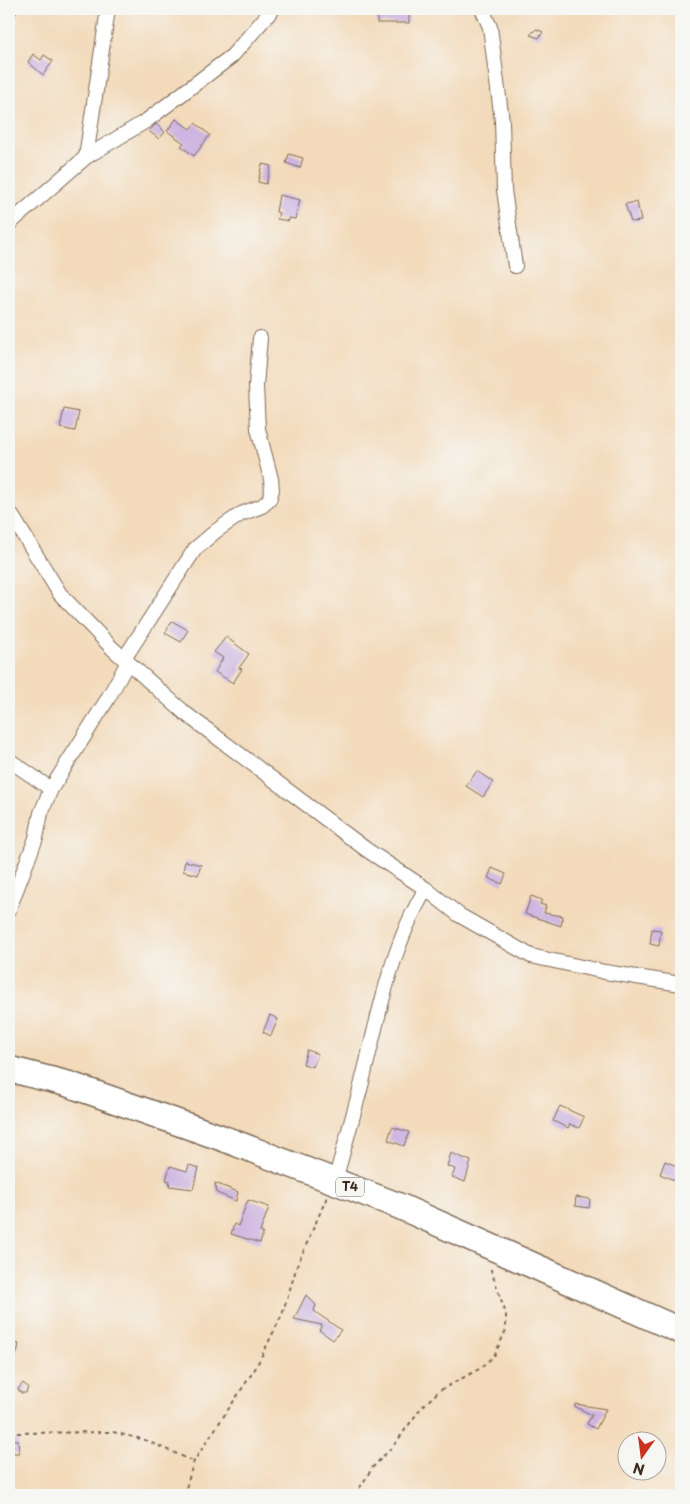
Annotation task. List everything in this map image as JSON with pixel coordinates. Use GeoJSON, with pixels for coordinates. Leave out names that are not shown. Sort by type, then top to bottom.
{"type":"FeatureCollection","features":[{"type":"Feature","properties":{"kind":"highway","name":"T4"},"geometry":{"type":"LineString","coordinates":[[9,1069],[77,1087],[335,1181],[399,1206],[681,1331]]}},
{"type":"Feature","properties":{"kind":"street"},"geometry":{"type":"LineString","coordinates":[[86,157],[108,9]]}},
{"type":"Feature","properties":{"kind":"street"},"geometry":{"type":"LineString","coordinates":[[9,224],[86,157],[146,120],[232,56],[273,9]]}},
{"type":"Feature","properties":{"kind":"street"},"geometry":{"type":"LineString","coordinates":[[482,9],[490,27],[502,121],[504,190],[515,266]]}},
{"type":"Feature","properties":{"kind":"street"},"geometry":{"type":"LineString","coordinates":[[9,909],[36,838],[41,813],[50,789],[107,700],[126,661],[195,549],[235,518],[262,506],[269,500],[272,490],[271,479],[258,429],[256,386],[260,338]]}},
{"type":"Feature","properties":{"kind":"street"},"geometry":{"type":"LineString","coordinates":[[9,511],[60,594],[126,661],[186,714],[367,850],[426,889],[459,915],[531,956],[605,972],[681,984]]}},
{"type":"Feature","properties":{"kind":"street"},"geometry":{"type":"LineString","coordinates":[[9,760],[50,789]]}},
{"type":"Feature","properties":{"kind":"street"},"geometry":{"type":"LineString","coordinates":[[335,1181],[360,1089],[376,1015],[414,909],[426,889]]}},
{"type":"Feature","properties":{"kind":"path"},"geometry":{"type":"LineString","coordinates":[[184,1495],[194,1461],[254,1369],[282,1315],[297,1266],[335,1181]]}},
{"type":"Feature","properties":{"kind":"path"},"geometry":{"type":"LineString","coordinates":[[355,1495],[373,1467],[394,1445],[421,1408],[439,1391],[481,1368],[494,1356],[506,1330],[506,1314],[489,1264]]}},
{"type":"Feature","properties":{"kind":"path"},"geometry":{"type":"LineString","coordinates":[[9,1433],[113,1432],[145,1440],[194,1461]]}},
{"type":"Feature","properties":{"kind":"building"},"geometry":{"type":"Polygon","coordinates":[[[377,9],[409,9],[409,23],[377,23],[377,9]]]}},
{"type":"Feature","properties":{"kind":"building"},"geometry":{"type":"Polygon","coordinates":[[[536,29],[543,32],[539,38],[530,35],[536,29]]]}},
{"type":"Feature","properties":{"kind":"building"},"geometry":{"type":"Polygon","coordinates":[[[33,54],[41,60],[44,55],[53,61],[43,75],[28,62],[33,54]]]}},
{"type":"Feature","properties":{"kind":"building"},"geometry":{"type":"Polygon","coordinates":[[[176,119],[190,129],[195,123],[210,135],[194,156],[181,146],[184,143],[167,131],[176,119]]]}},
{"type":"Feature","properties":{"kind":"building"},"geometry":{"type":"Polygon","coordinates":[[[156,124],[165,132],[159,139],[149,131],[156,124]]]}},
{"type":"Feature","properties":{"kind":"building"},"geometry":{"type":"Polygon","coordinates":[[[289,154],[303,158],[300,168],[286,163],[289,154]]]}},
{"type":"Feature","properties":{"kind":"building"},"geometry":{"type":"Polygon","coordinates":[[[262,164],[271,166],[266,184],[258,182],[262,164]]]}},
{"type":"Feature","properties":{"kind":"building"},"geometry":{"type":"Polygon","coordinates":[[[279,195],[300,200],[295,219],[289,218],[289,221],[277,219],[279,213],[276,212],[279,195]]]}},
{"type":"Feature","properties":{"kind":"building"},"geometry":{"type":"Polygon","coordinates":[[[637,202],[641,221],[631,222],[625,204],[637,202]]]}},
{"type":"Feature","properties":{"kind":"building"},"geometry":{"type":"Polygon","coordinates":[[[64,409],[79,412],[75,431],[60,428],[64,409]]]}},
{"type":"Feature","properties":{"kind":"building"},"geometry":{"type":"Polygon","coordinates":[[[172,621],[188,630],[181,642],[165,633],[172,621]]]}},
{"type":"Feature","properties":{"kind":"building"},"geometry":{"type":"Polygon","coordinates":[[[226,637],[249,654],[239,668],[242,669],[233,683],[215,672],[223,658],[214,652],[226,637]]]}},
{"type":"Feature","properties":{"kind":"building"},"geometry":{"type":"Polygon","coordinates":[[[477,771],[493,782],[483,797],[466,786],[477,771]]]}},
{"type":"Feature","properties":{"kind":"building"},"geometry":{"type":"Polygon","coordinates":[[[185,861],[201,865],[198,875],[183,871],[185,861]]]}},
{"type":"Feature","properties":{"kind":"building"},"geometry":{"type":"Polygon","coordinates":[[[492,868],[506,874],[502,884],[488,878],[492,868]]]}},
{"type":"Feature","properties":{"kind":"building"},"geometry":{"type":"Polygon","coordinates":[[[531,896],[542,900],[540,904],[546,906],[544,913],[563,916],[561,926],[525,914],[531,896]]]}},
{"type":"Feature","properties":{"kind":"building"},"geometry":{"type":"Polygon","coordinates":[[[652,929],[661,930],[659,946],[650,944],[652,929]]]}},
{"type":"Feature","properties":{"kind":"building"},"geometry":{"type":"Polygon","coordinates":[[[270,1015],[278,1019],[271,1036],[263,1032],[270,1015]]]}},
{"type":"Feature","properties":{"kind":"building"},"geometry":{"type":"Polygon","coordinates":[[[307,1050],[318,1054],[313,1067],[303,1064],[307,1050]]]}},
{"type":"Feature","properties":{"kind":"building"},"geometry":{"type":"Polygon","coordinates":[[[560,1106],[584,1117],[579,1128],[570,1124],[568,1128],[553,1121],[560,1106]]]}},
{"type":"Feature","properties":{"kind":"building"},"geometry":{"type":"Polygon","coordinates":[[[392,1127],[409,1132],[404,1146],[388,1140],[392,1127]]]}},
{"type":"Feature","properties":{"kind":"building"},"geometry":{"type":"Polygon","coordinates":[[[451,1153],[471,1161],[465,1182],[452,1177],[455,1169],[447,1166],[451,1153]]]}},
{"type":"Feature","properties":{"kind":"building"},"geometry":{"type":"Polygon","coordinates":[[[665,1161],[681,1168],[681,1183],[660,1174],[665,1161]]]}},
{"type":"Feature","properties":{"kind":"building"},"geometry":{"type":"Polygon","coordinates":[[[189,1165],[199,1168],[193,1189],[169,1186],[170,1181],[166,1180],[170,1166],[187,1171],[189,1165]]]}},
{"type":"Feature","properties":{"kind":"building"},"geometry":{"type":"Polygon","coordinates":[[[215,1183],[238,1192],[236,1201],[217,1193],[215,1183]]]}},
{"type":"Feature","properties":{"kind":"building"},"geometry":{"type":"Polygon","coordinates":[[[576,1197],[590,1199],[589,1208],[575,1206],[576,1197]]]}},
{"type":"Feature","properties":{"kind":"building"},"geometry":{"type":"Polygon","coordinates":[[[248,1200],[269,1207],[260,1232],[263,1233],[260,1243],[231,1234],[234,1224],[238,1226],[248,1200]]]}},
{"type":"Feature","properties":{"kind":"building"},"geometry":{"type":"Polygon","coordinates":[[[306,1295],[316,1305],[314,1311],[341,1330],[333,1340],[319,1330],[322,1325],[294,1319],[306,1295]]]}},
{"type":"Feature","properties":{"kind":"building"},"geometry":{"type":"Polygon","coordinates":[[[9,1341],[19,1344],[17,1353],[9,1351],[9,1341]]]}},
{"type":"Feature","properties":{"kind":"building"},"geometry":{"type":"Polygon","coordinates":[[[23,1383],[28,1387],[26,1393],[21,1393],[18,1389],[23,1383]]]}},
{"type":"Feature","properties":{"kind":"building"},"geometry":{"type":"Polygon","coordinates":[[[575,1404],[606,1409],[596,1429],[587,1424],[592,1415],[574,1406],[575,1404]]]}},
{"type":"Feature","properties":{"kind":"building"},"geometry":{"type":"Polygon","coordinates":[[[9,1439],[18,1440],[19,1453],[9,1453],[9,1439]]]}}]}
